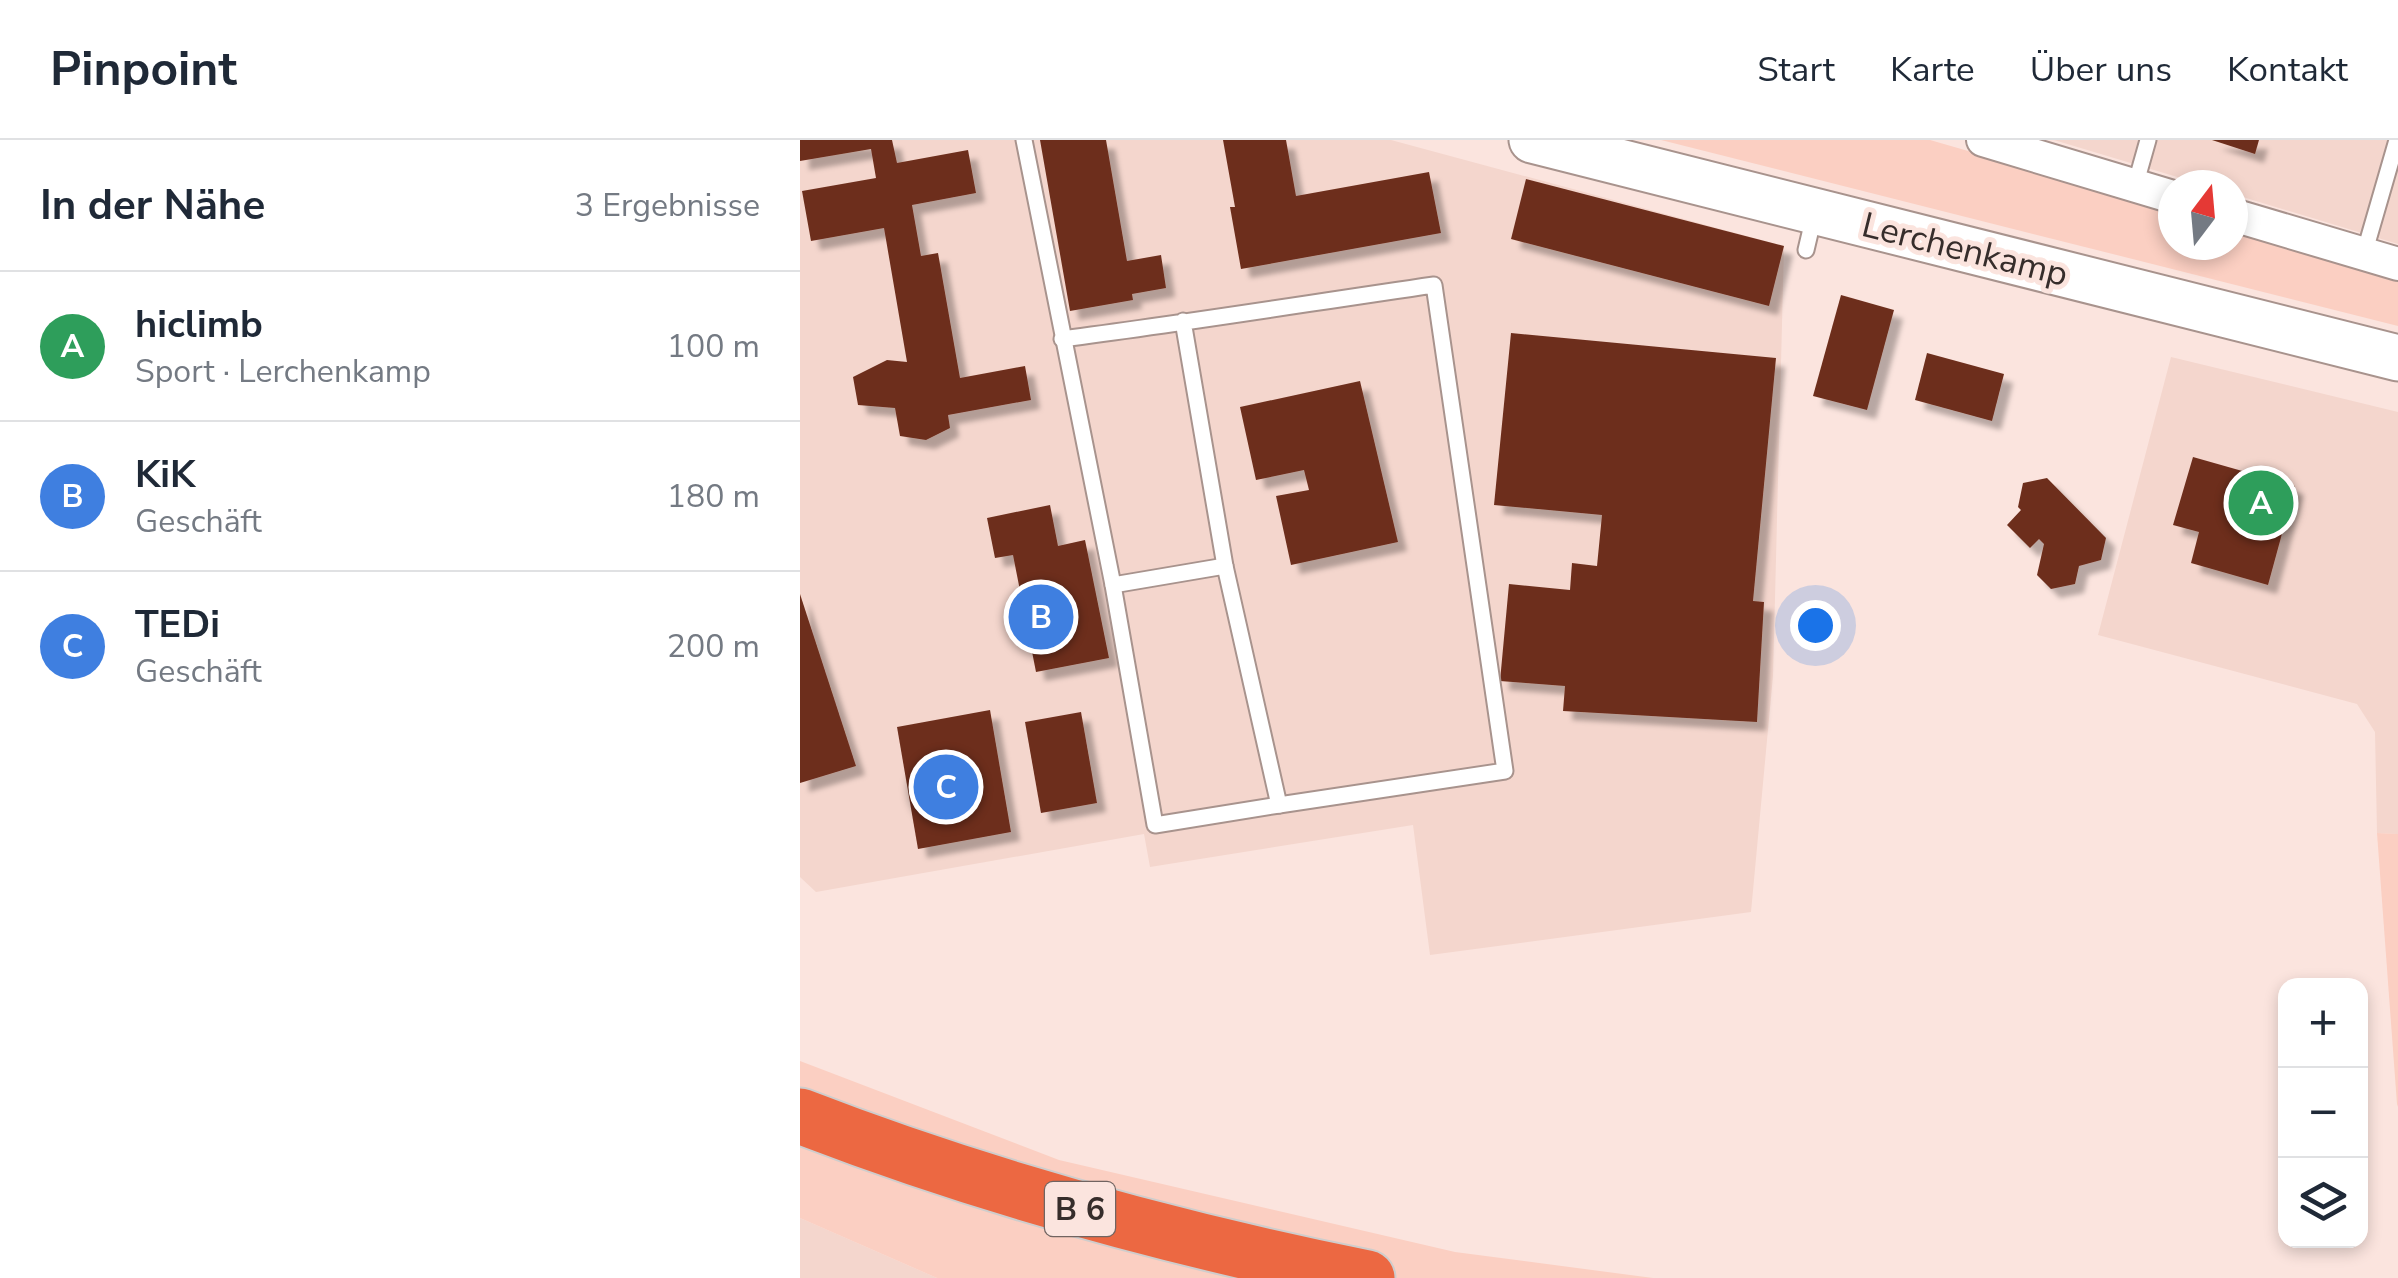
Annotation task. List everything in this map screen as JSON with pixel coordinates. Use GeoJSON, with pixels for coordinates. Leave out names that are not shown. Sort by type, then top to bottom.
{"type":"FeatureCollection","features":[{"type":"Feature","properties":{"kind":"highway","name":"B 6"},"geometry":{"type":"LineString","coordinates":[[800,1116],[901,1153],[1146,1228],[1367,1278]]}},
{"type":"Feature","properties":{"kind":"highway","name":"B 6"},"geometry":{"type":"LineString","coordinates":[[800,1153],[1018,1228],[1203,1278]]}},
{"type":"Feature","properties":{"kind":"street","name":"Lerchenkamp"},"geometry":{"type":"LineString","coordinates":[[1532,140],[1810,231],[2398,358]]}},
{"type":"Feature","properties":{"kind":"street"},"geometry":{"type":"LineString","coordinates":[[1983,140],[2158,193]]}},
{"type":"Feature","properties":{"kind":"street"},"geometry":{"type":"LineString","coordinates":[[2248,219],[2398,264]]}},
{"type":"Feature","properties":{"kind":"lane"},"geometry":{"type":"LineString","coordinates":[[1024,140],[1062,340],[1113,586],[1155,825],[1505,771],[1434,285],[1062,340]]}},
{"type":"Feature","properties":{"kind":"lane"},"geometry":{"type":"LineString","coordinates":[[2135,186],[2148,140]]}},
{"type":"Feature","properties":{"kind":"lane"},"geometry":{"type":"LineString","coordinates":[[2364,254],[2396,140]]}},
{"type":"Feature","properties":{"kind":"lane"},"geometry":{"type":"LineString","coordinates":[[1183,321],[1225,566],[1280,805]]}},
{"type":"Feature","properties":{"kind":"lane"},"geometry":{"type":"LineString","coordinates":[[1113,586],[1225,566]]}},
{"type":"Feature","properties":{"kind":"shaded area"},"geometry":{"type":"Polygon","coordinates":[[[800,140],[1391,140],[1784,246],[1773,676],[1751,912],[1430,955],[1413,825],[1150,867],[1144,834],[816,892],[800,877],[800,140]]]}},
{"type":"Feature","properties":{"kind":"shaded area"},"geometry":{"type":"Polygon","coordinates":[[[1661,140],[1930,140],[2158,206],[2158,260],[2248,260],[2248,232],[2398,275],[2398,326],[1661,140]]]}},
{"type":"Feature","properties":{"kind":"shaded area"},"geometry":{"type":"Polygon","coordinates":[[[2054,140],[2398,140],[2398,244],[2248,199],[2248,170],[2158,171],[2054,140]]]}},
{"type":"Feature","properties":{"kind":"shaded area"},"geometry":{"type":"Polygon","coordinates":[[[2171,357],[2398,412],[2398,834],[2377,833],[2375,732],[2357,704],[2098,635],[2171,357]]]}},
{"type":"Feature","properties":{"kind":"shaded area"},"geometry":{"type":"Polygon","coordinates":[[[2377,833],[2398,834],[2398,1107],[2397,1104],[2377,833]]]}},
{"type":"Feature","properties":{"kind":"shaded area"},"geometry":{"type":"Polygon","coordinates":[[[800,1061],[1059,1160],[1455,1252],[1653,1278],[937,1278],[800,1218],[800,1061]]]}},
{"type":"Feature","properties":{"kind":"shaded area"},"geometry":{"type":"Polygon","coordinates":[[[800,1218],[937,1278],[800,1278],[800,1218]]]}},
{"type":"Feature","properties":{"kind":"building"},"geometry":{"type":"Polygon","coordinates":[[[800,140],[892,140],[897,163],[968,150],[976,193],[912,205],[921,256],[938,253],[960,378],[1025,366],[1031,400],[948,415],[950,428],[926,440],[900,436],[895,408],[858,405],[853,377],[887,360],[907,362],[884,228],[811,241],[802,191],[876,178],[871,149],[800,161],[800,140]]]}},
{"type":"Feature","properties":{"kind":"building"},"geometry":{"type":"Polygon","coordinates":[[[1040,140],[1106,140],[1127,261],[1161,255],[1166,288],[1132,294],[1133,300],[1070,311],[1040,140]]]}},
{"type":"Feature","properties":{"kind":"building"},"geometry":{"type":"Polygon","coordinates":[[[1223,140],[1286,140],[1296,196],[1429,172],[1441,233],[1241,269],[1223,140]]]}},
{"type":"Feature","properties":{"kind":"building"},"geometry":{"type":"Polygon","coordinates":[[[2212,140],[2259,140],[2255,154],[2212,140]]]}},
{"type":"Feature","properties":{"kind":"building"},"geometry":{"type":"Polygon","coordinates":[[[1526,179],[1784,246],[1769,306],[1511,239],[1526,179]]]}},
{"type":"Feature","properties":{"kind":"building"},"geometry":{"type":"Polygon","coordinates":[[[1841,295],[1894,310],[1867,410],[1813,396],[1841,295]]]}},
{"type":"Feature","properties":{"kind":"building"},"geometry":{"type":"Polygon","coordinates":[[[1511,333],[1776,358],[1753,601],[1764,602],[1757,722],[1563,711],[1565,686],[1500,681],[1509,584],[1570,590],[1572,563],[1597,566],[1602,515],[1494,505],[1511,333]]]}},
{"type":"Feature","properties":{"kind":"building"},"geometry":{"type":"Polygon","coordinates":[[[1927,353],[2004,374],[1992,421],[1915,400],[1927,353]]]}},
{"type":"Feature","properties":{"kind":"building"},"geometry":{"type":"Polygon","coordinates":[[[1360,381],[1398,542],[1291,565],[1276,496],[1309,490],[1304,470],[1256,480],[1240,407],[1360,381]]]}},
{"type":"Feature","properties":{"kind":"building"},"geometry":{"type":"Polygon","coordinates":[[[2193,457],[2295,486],[2268,585],[2191,563],[2199,532],[2173,525],[2193,457]]]}},
{"type":"Feature","properties":{"kind":"building"},"geometry":{"type":"Polygon","coordinates":[[[2047,478],[2106,538],[2101,560],[2079,566],[2075,584],[2051,589],[2037,575],[2044,544],[2039,539],[2030,548],[2007,525],[2021,510],[2018,507],[2023,483],[2047,478]]]}},
{"type":"Feature","properties":{"kind":"building"},"geometry":{"type":"Polygon","coordinates":[[[1050,505],[1058,546],[1085,540],[1109,658],[1036,672],[1013,555],[995,558],[987,518],[1050,505]]]}},
{"type":"Feature","properties":{"kind":"building"},"geometry":{"type":"Polygon","coordinates":[[[800,594],[856,766],[800,783],[800,594]]]}},
{"type":"Feature","properties":{"kind":"building"},"geometry":{"type":"Polygon","coordinates":[[[990,710],[1011,832],[918,849],[897,727],[990,710]]]}},
{"type":"Feature","properties":{"kind":"building"},"geometry":{"type":"Polygon","coordinates":[[[1081,712],[1097,803],[1041,813],[1025,722],[1081,712]]]}},
{"type":"Feature","properties":{"kind":"place","name":"hiclimb"},"geometry":{"type":"Point","coordinates":[2261,503]}},
{"type":"Feature","properties":{"kind":"place","name":"KiK"},"geometry":{"type":"Point","coordinates":[1041,617]}},
{"type":"Feature","properties":{"kind":"place","name":"TEDi"},"geometry":{"type":"Point","coordinates":[946,787]}}]}
